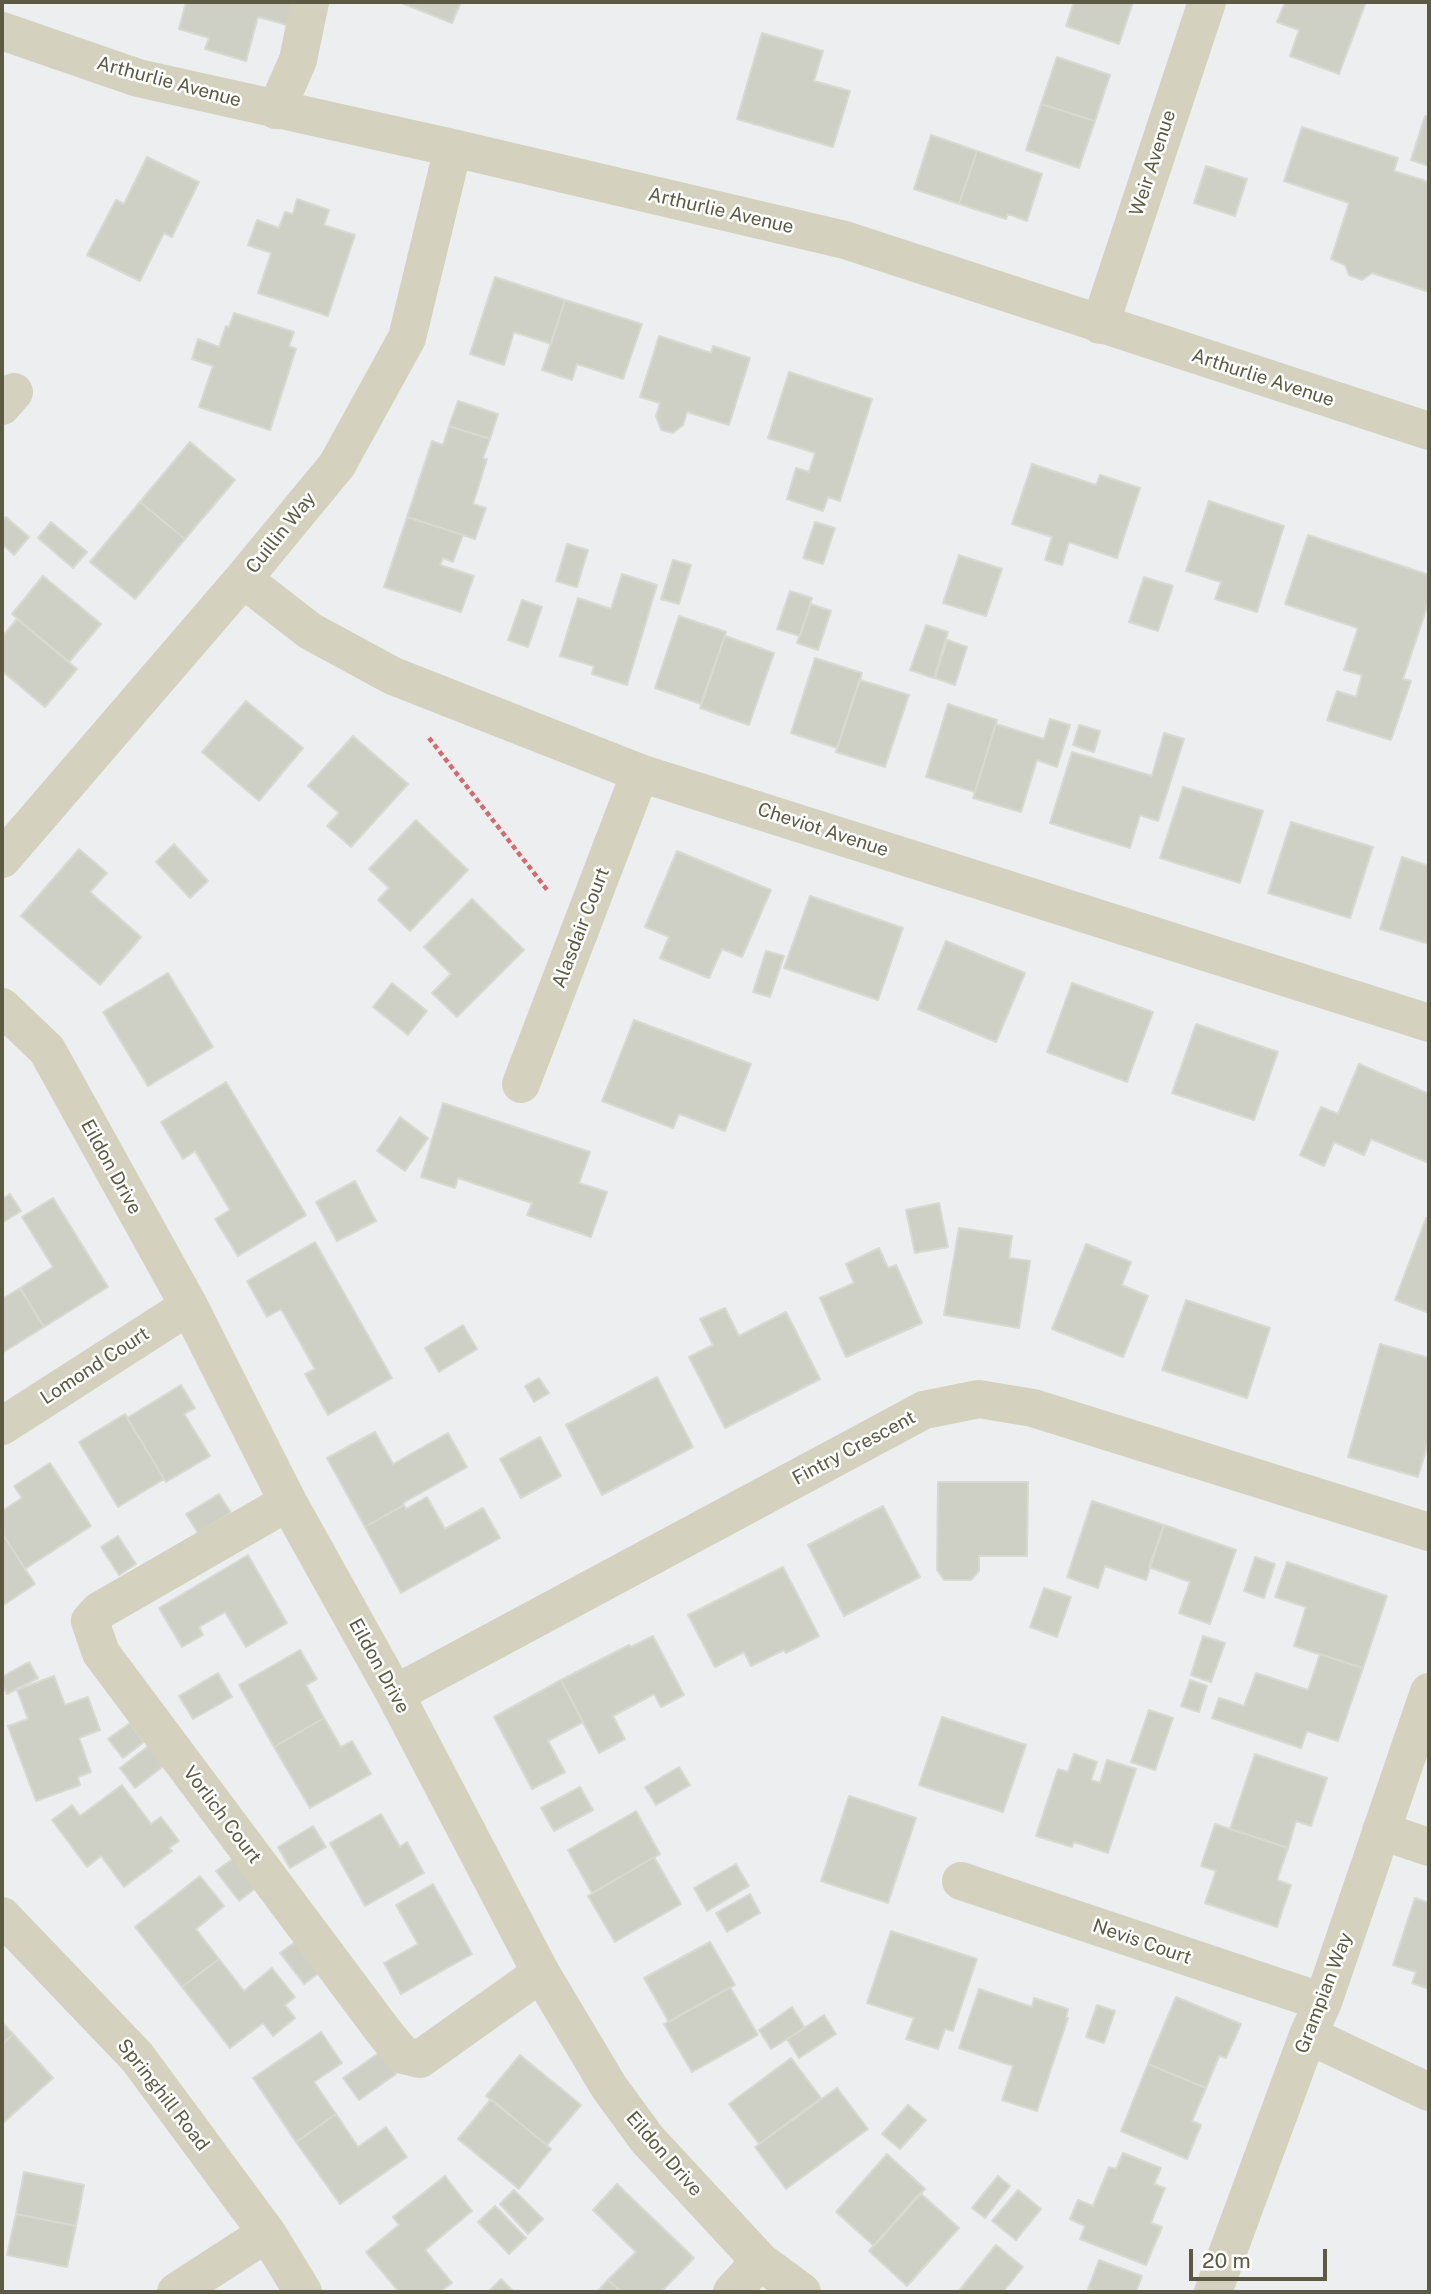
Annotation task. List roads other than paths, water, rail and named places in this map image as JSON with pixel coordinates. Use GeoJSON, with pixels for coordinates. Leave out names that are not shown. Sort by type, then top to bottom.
{"type":"FeatureCollection","features":[{"type":"Feature","properties":{"kind":"street"},"geometry":{"type":"LineString","coordinates":[[276,110],[298,60],[310,2]]}},
{"type":"Feature","properties":{"kind":"street","name":"Weir Avenue"},"geometry":{"type":"LineString","coordinates":[[1100,325],[1207,2]]}},
{"type":"Feature","properties":{"kind":"street","name":"Arthurlie Avenue"},"geometry":{"type":"LineString","coordinates":[[2,31],[138,78],[453,148],[845,240],[1429,431]]}},
{"type":"Feature","properties":{"kind":"street","name":"Cuillin Way"},"geometry":{"type":"LineString","coordinates":[[2,859],[243,579],[337,465],[407,338],[453,148]]}},
{"type":"Feature","properties":{"kind":"street","name":"Cheviot Avenue"},"geometry":{"type":"LineString","coordinates":[[243,579],[310,631],[393,676],[640,773],[1429,1023]]}},
{"type":"Feature","properties":{"kind":"street","name":"Alasdair Court"},"geometry":{"type":"LineString","coordinates":[[521,1084],[640,773]]}},
{"type":"Feature","properties":{"kind":"street","name":"Eildon Drive"},"geometry":{"type":"LineString","coordinates":[[2,1007],[47,1051],[189,1306],[288,1502],[395,1694],[541,1973],[608,2087],[647,2139],[760,2261],[802,2292]]}},
{"type":"Feature","properties":{"kind":"street","name":"Lomond Court"},"geometry":{"type":"LineString","coordinates":[[2,1426],[189,1306]]}},
{"type":"Feature","properties":{"kind":"street","name":"Fintry Crescent"},"geometry":{"type":"LineString","coordinates":[[395,1694],[924,1410],[979,1399],[1033,1408],[1429,1532]]}},
{"type":"Feature","properties":{"kind":"street","name":"Vorlich Court"},"geometry":{"type":"LineString","coordinates":[[288,1502],[99,1611],[90,1621],[101,1653],[403,2055],[420,2059],[541,1973]]}},
{"type":"Feature","properties":{"kind":"street","name":"Grampian Way"},"geometry":{"type":"LineString","coordinates":[[1213,2292],[1315,2019],[1429,1692]]}},
{"type":"Feature","properties":{"kind":"street"},"geometry":{"type":"LineString","coordinates":[[1381,1831],[1429,1847]]}},
{"type":"Feature","properties":{"kind":"street","name":"Nevis Court"},"geometry":{"type":"LineString","coordinates":[[961,1881],[1315,2019],[1429,2092]]}},
{"type":"Feature","properties":{"kind":"street","name":"Springhill Road"},"geometry":{"type":"LineString","coordinates":[[2,1916],[137,2057],[267,2233],[303,2292]]}},
{"type":"Feature","properties":{"kind":"street"},"geometry":{"type":"LineString","coordinates":[[176,2292],[267,2233]]}},
{"type":"Feature","properties":{"kind":"street"},"geometry":{"type":"LineString","coordinates":[[732,2292],[760,2261]]}}]}
